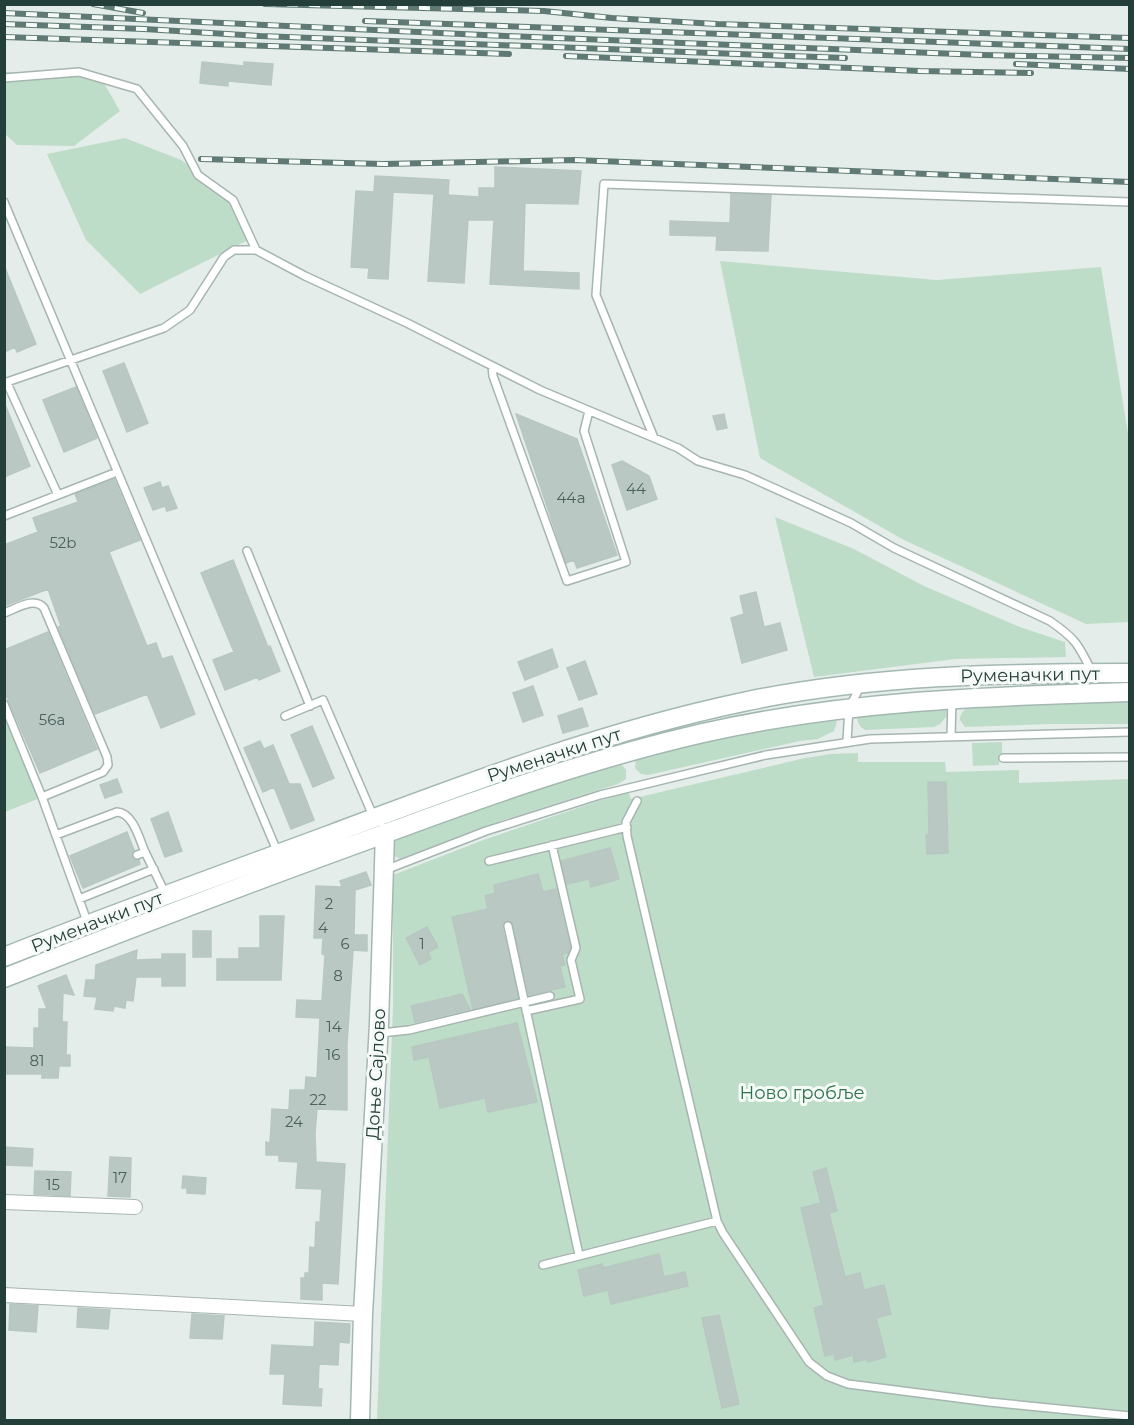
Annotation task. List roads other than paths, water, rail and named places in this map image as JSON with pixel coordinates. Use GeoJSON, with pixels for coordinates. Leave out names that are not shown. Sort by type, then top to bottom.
{"type":"FeatureCollection","features":[{"type":"Feature","properties":{"kind":"main road","name":"Руменачки пут"},"geometry":{"type":"LineString","coordinates":[[4,957],[374,818],[512,768],[621,732],[745,701],[862,683],[970,675],[1130,673]]}},
{"type":"Feature","properties":{"kind":"main road","name":"Руменачки пут"},"geometry":{"type":"LineString","coordinates":[[4,978],[274,873],[385,833],[520,785],[637,750],[742,725],[849,708],[952,699],[1130,692]]}},
{"type":"Feature","properties":{"kind":"main road","name":"Доње Сајлово"},"geometry":{"type":"LineString","coordinates":[[360,1420],[385,833]]}},
{"type":"Feature","properties":{"kind":"street"},"geometry":{"type":"LineString","coordinates":[[4,1202],[135,1207]]}},
{"type":"Feature","properties":{"kind":"street"},"geometry":{"type":"LineString","coordinates":[[4,1295],[363,1314]]}},
{"type":"Feature","properties":{"kind":"lane"},"geometry":{"type":"LineString","coordinates":[[4,78],[79,72],[137,89],[183,146],[198,175],[233,200],[256,250]]}},
{"type":"Feature","properties":{"kind":"lane"},"geometry":{"type":"LineString","coordinates":[[654,438],[596,295],[604,184],[1130,202]]}},
{"type":"Feature","properties":{"kind":"lane"},"geometry":{"type":"LineString","coordinates":[[4,202],[278,854]]}},
{"type":"Feature","properties":{"kind":"lane"},"geometry":{"type":"LineString","coordinates":[[58,495],[6,383],[164,328],[190,310],[224,257],[234,250],[256,250],[540,390],[678,448],[698,461],[745,475],[818,508],[851,523],[894,548],[1050,621],[1071,635],[1081,648],[1092,673]]}},
{"type":"Feature","properties":{"kind":"lane"},"geometry":{"type":"LineString","coordinates":[[492,366],[493,376],[567,581],[626,562],[584,431],[589,411]]}},
{"type":"Feature","properties":{"kind":"lane"},"geometry":{"type":"LineString","coordinates":[[4,516],[112,474]]}},
{"type":"Feature","properties":{"kind":"lane"},"geometry":{"type":"LineString","coordinates":[[247,551],[310,706]]}},
{"type":"Feature","properties":{"kind":"lane"},"geometry":{"type":"LineString","coordinates":[[4,613],[35,602],[40,603],[44,608],[107,757],[108,765],[103,772],[42,797]]}},
{"type":"Feature","properties":{"kind":"lane"},"geometry":{"type":"LineString","coordinates":[[847,741],[849,708],[862,683]]}},
{"type":"Feature","properties":{"kind":"lane"},"geometry":{"type":"LineString","coordinates":[[951,736],[952,699]]}},
{"type":"Feature","properties":{"kind":"lane"},"geometry":{"type":"LineString","coordinates":[[285,716],[323,700],[374,818]]}},
{"type":"Feature","properties":{"kind":"lane"},"geometry":{"type":"LineString","coordinates":[[4,704],[76,880],[79,899],[88,924]]}},
{"type":"Feature","properties":{"kind":"lane"},"geometry":{"type":"LineString","coordinates":[[385,870],[486,831],[600,795],[766,754],[847,741],[1130,732]]}},
{"type":"Feature","properties":{"kind":"lane"},"geometry":{"type":"LineString","coordinates":[[1003,758],[1130,757]]}},
{"type":"Feature","properties":{"kind":"lane"},"geometry":{"type":"LineString","coordinates":[[637,801],[626,822],[717,1221],[809,1362],[827,1376],[848,1384],[1130,1416]]}},
{"type":"Feature","properties":{"kind":"lane"},"geometry":{"type":"LineString","coordinates":[[56,835],[117,812],[124,812],[129,817],[166,895]]}},
{"type":"Feature","properties":{"kind":"lane"},"geometry":{"type":"LineString","coordinates":[[489,861],[627,826]]}},
{"type":"Feature","properties":{"kind":"lane"},"geometry":{"type":"LineString","coordinates":[[526,1011],[580,999],[571,960],[576,948],[552,845]]}},
{"type":"Feature","properties":{"kind":"lane"},"geometry":{"type":"LineString","coordinates":[[137,855],[145,852]]}},
{"type":"Feature","properties":{"kind":"lane"},"geometry":{"type":"LineString","coordinates":[[79,899],[153,869]]}},
{"type":"Feature","properties":{"kind":"lane"},"geometry":{"type":"LineString","coordinates":[[508,927],[579,1256]]}},
{"type":"Feature","properties":{"kind":"lane"},"geometry":{"type":"LineString","coordinates":[[378,1034],[409,1030],[550,996]]}},
{"type":"Feature","properties":{"kind":"lane"},"geometry":{"type":"LineString","coordinates":[[543,1264],[717,1221]]}},
{"type":"Feature","properties":{"kind":"railway"},"geometry":{"type":"LineString","coordinates":[[93,4],[143,13]]}},
{"type":"Feature","properties":{"kind":"railway"},"geometry":{"type":"LineString","coordinates":[[265,4],[544,11],[612,18],[717,24],[1130,38]]}},
{"type":"Feature","properties":{"kind":"railway"},"geometry":{"type":"LineString","coordinates":[[4,13],[506,36],[983,55],[1130,58]]}},
{"type":"Feature","properties":{"kind":"railway"},"geometry":{"type":"LineString","coordinates":[[365,21],[1130,49]]}},
{"type":"Feature","properties":{"kind":"railway"},"geometry":{"type":"LineString","coordinates":[[4,24],[845,58]]}},
{"type":"Feature","properties":{"kind":"railway"},"geometry":{"type":"LineString","coordinates":[[4,37],[509,54]]}},
{"type":"Feature","properties":{"kind":"railway"},"geometry":{"type":"LineString","coordinates":[[566,56],[920,71],[1031,73]]}},
{"type":"Feature","properties":{"kind":"railway"},"geometry":{"type":"LineString","coordinates":[[1016,64],[1130,69]]}},
{"type":"Feature","properties":{"kind":"railway"},"geometry":{"type":"LineString","coordinates":[[201,159],[383,164],[574,160],[1130,182]]}},
{"type":"Feature","properties":{"kind":"park label","name":"Ново гробље"},"geometry":{"type":"Point","coordinates":[802,1093]}}]}
